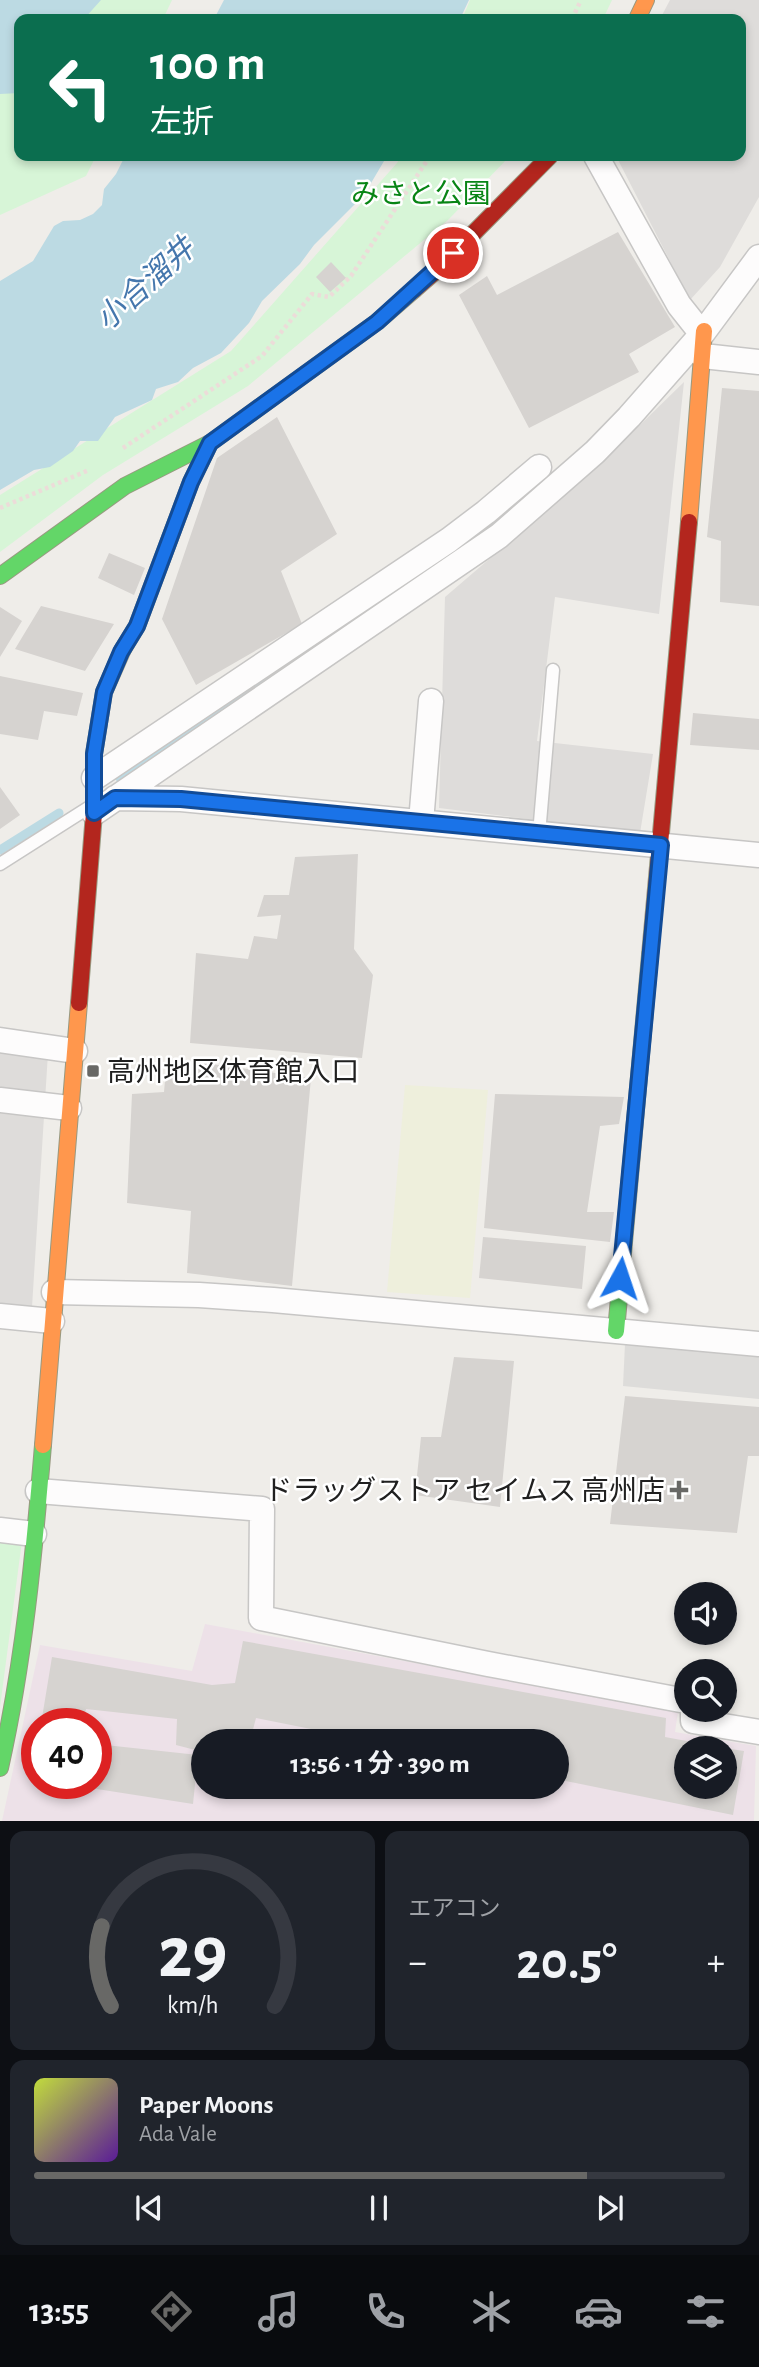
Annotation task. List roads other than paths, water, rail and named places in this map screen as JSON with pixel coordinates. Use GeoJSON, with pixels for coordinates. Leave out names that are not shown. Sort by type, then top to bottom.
{"type":"FeatureCollection","features":[{"type":"Feature","properties":{"kind":"street"},"geometry":{"type":"LineString","coordinates":[[0,576],[125,486],[210,443],[377,322],[437,270],[545,161]]}},
{"type":"Feature","properties":{"kind":"street"},"geometry":{"type":"LineString","coordinates":[[599,161],[679,305],[703,340],[759,362]]}},
{"type":"Feature","properties":{"kind":"street"},"geometry":{"type":"LineString","coordinates":[[101,805],[499,536],[595,452],[703,340],[759,257]]}},
{"type":"Feature","properties":{"kind":"street"},"geometry":{"type":"LineString","coordinates":[[616,1331],[661,845],[703,340]]}},
{"type":"Feature","properties":{"kind":"street"},"geometry":{"type":"LineString","coordinates":[[0,1768],[9,1734],[21,1655],[38,1491],[69,1108],[101,805],[94,778],[95,742],[104,692],[121,652],[137,626],[191,482],[210,443]]}},
{"type":"Feature","properties":{"kind":"street"},"geometry":{"type":"LineString","coordinates":[[94,778],[449,540],[539,467]]}},
{"type":"Feature","properties":{"kind":"street"},"geometry":{"type":"LineString","coordinates":[[421,822],[430,701]]}},
{"type":"Feature","properties":{"kind":"street"},"geometry":{"type":"LineString","coordinates":[[101,805],[181,799],[759,855]]}},
{"type":"Feature","properties":{"kind":"street"},"geometry":{"type":"LineString","coordinates":[[0,1040],[75,1051]]}},
{"type":"Feature","properties":{"kind":"street"},"geometry":{"type":"LineString","coordinates":[[0,1100],[69,1108]]}},
{"type":"Feature","properties":{"kind":"street"},"geometry":{"type":"LineString","coordinates":[[54,1292],[248,1298],[759,1344]]}},
{"type":"Feature","properties":{"kind":"street"},"geometry":{"type":"LineString","coordinates":[[0,1316],[52,1321]]}},
{"type":"Feature","properties":{"kind":"street"},"geometry":{"type":"LineString","coordinates":[[38,1491],[262,1509],[261,1618],[674,1699]]}},
{"type":"Feature","properties":{"kind":"street"},"geometry":{"type":"LineString","coordinates":[[0,1530],[34,1534]]}},
{"type":"Feature","properties":{"kind":"street"},"geometry":{"type":"LineString","coordinates":[[699,1722],[759,1732]]}},
{"type":"Feature","properties":{"kind":"lane"},"geometry":{"type":"LineString","coordinates":[[539,834],[553,670]]}},
{"type":"Feature","properties":{"kind":"lane"},"geometry":{"type":"LineString","coordinates":[[0,864],[101,805]]}},
{"type":"Feature","properties":{"kind":"water"},"geometry":{"type":"Polygon","coordinates":[[[0,0],[101,0],[88,14],[14,14],[14,93],[0,94],[0,0]]]}},
{"type":"Feature","properties":{"kind":"water"},"geometry":{"type":"Polygon","coordinates":[[[224,0],[469,0],[462,14],[217,14],[224,0]]]}},
{"type":"Feature","properties":{"kind":"water","name":"小合溜井"},"geometry":{"type":"Polygon","coordinates":[[[122,161],[384,161],[364,195],[262,301],[249,323],[221,353],[193,368],[178,382],[156,389],[152,400],[115,417],[98,441],[80,441],[73,451],[50,467],[34,470],[0,490],[0,281],[33,261],[54,226],[63,221],[80,220],[93,214],[102,205],[104,189],[122,161]]]}},
{"type":"Feature","properties":{"kind":"waterway"},"geometry":{"type":"LineString","coordinates":[[119,777],[309,649]]}},
{"type":"Feature","properties":{"kind":"waterway"},"geometry":{"type":"LineString","coordinates":[[0,850],[59,813]]}},
{"type":"Feature","properties":{"kind":"place","name":"高州地区体育館入口"},"geometry":{"type":"Point","coordinates":[93,1071]}},
{"type":"Feature","properties":{"kind":"place","name":"ドラッグストア セイムス 高州店"},"geometry":{"type":"Point","coordinates":[679,1490]}},
{"type":"Feature","properties":{"kind":"park label","name":"みさと公園"},"geometry":{"type":"Point","coordinates":[421,193]}}]}
